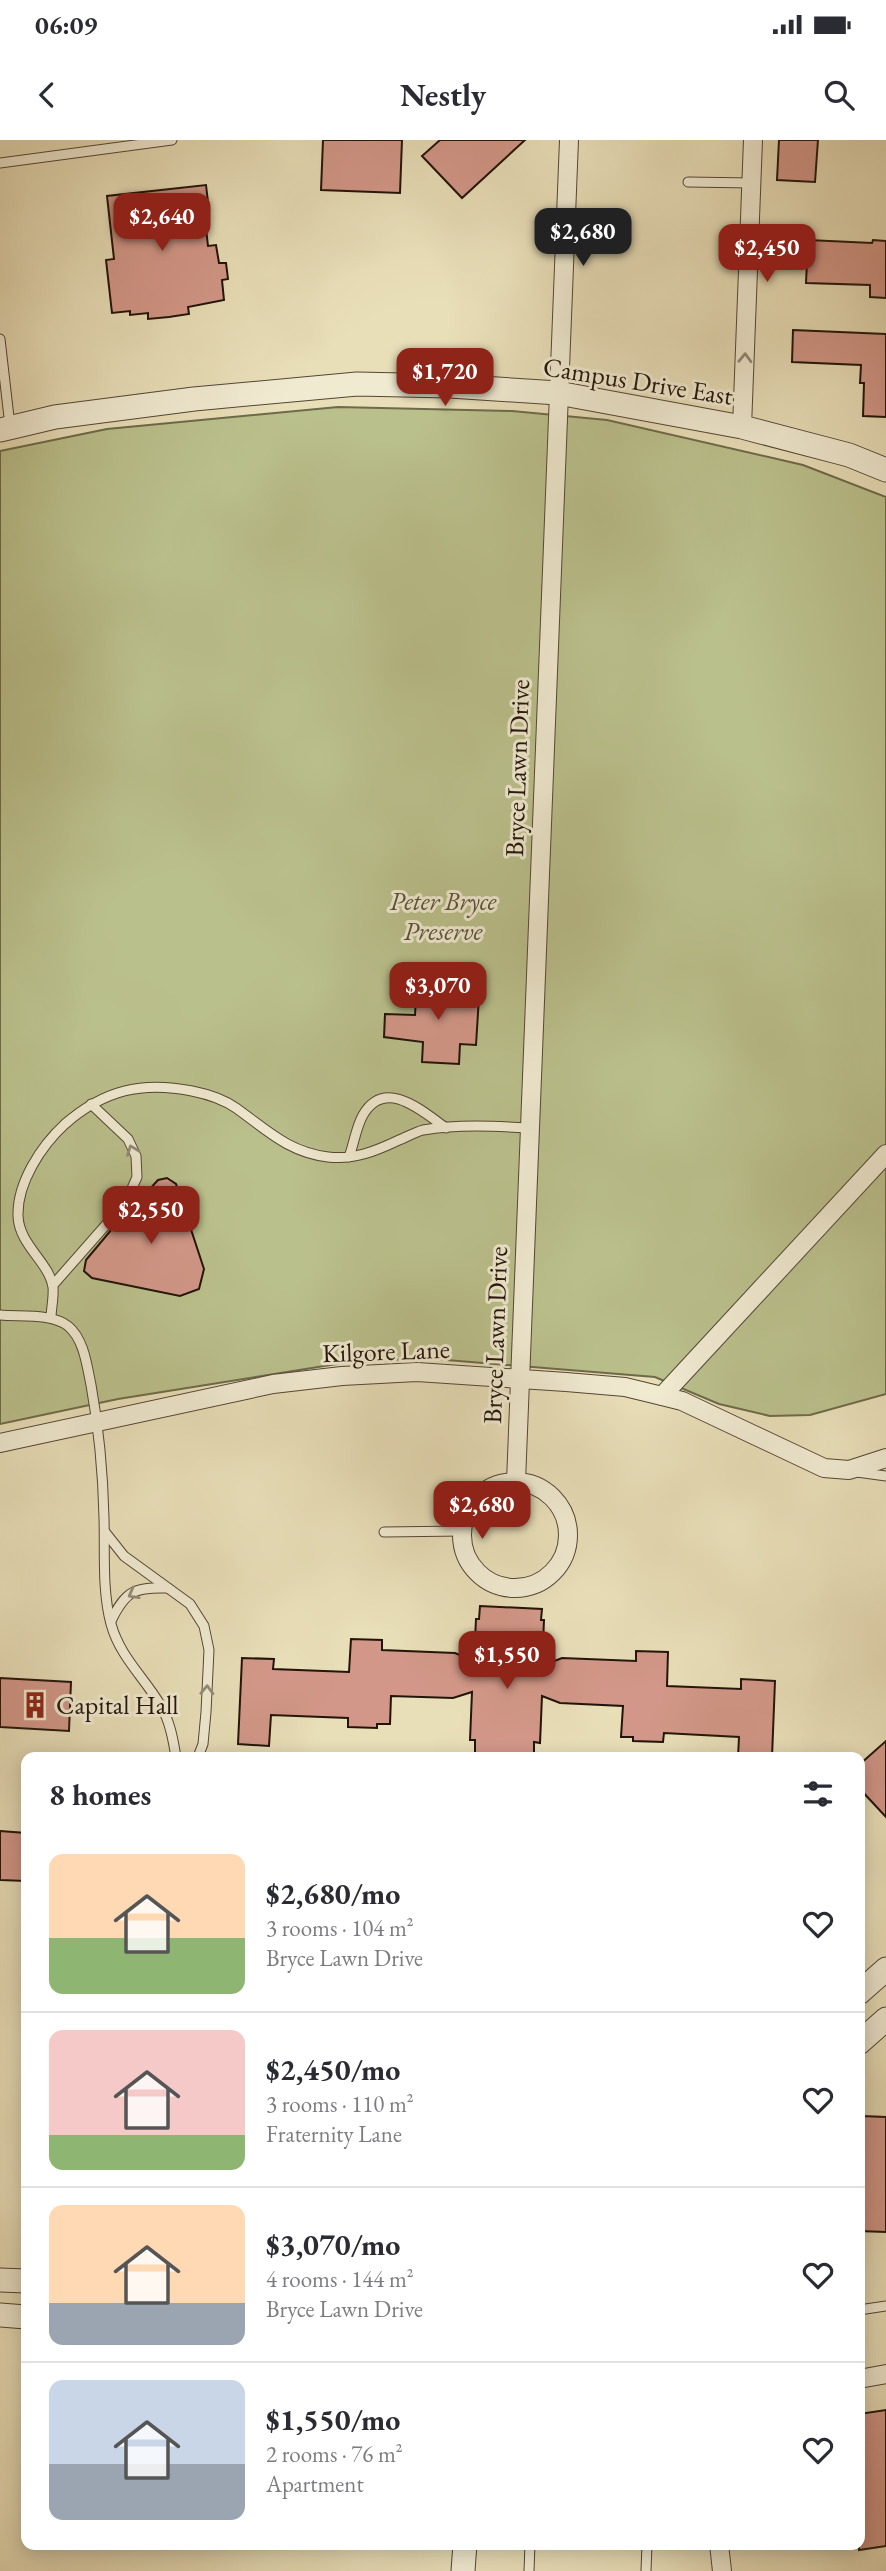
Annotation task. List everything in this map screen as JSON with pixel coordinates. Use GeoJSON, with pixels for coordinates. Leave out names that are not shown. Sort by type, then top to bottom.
{"type":"FeatureCollection","features":[{"type":"Feature","properties":{"kind":"street","name":"Bryce Lawn Drive"},"geometry":{"type":"LineString","coordinates":[[516,1482],[569,140]]}},
{"type":"Feature","properties":{"kind":"street"},"geometry":{"type":"LineString","coordinates":[[742,427],[753,140]]}},
{"type":"Feature","properties":{"kind":"street","name":"Campus Drive East"},"geometry":{"type":"LineString","coordinates":[[5,429],[55,417],[194,399],[357,384],[450,386],[558,393],[742,427],[849,455],[886,470]]}},
{"type":"Feature","properties":{"kind":"street"},"geometry":{"type":"LineString","coordinates":[[662,1396],[886,1154]]}},
{"type":"Feature","properties":{"kind":"street","name":"Kilgore Lane"},"geometry":{"type":"LineString","coordinates":[[0,1443],[254,1387],[342,1376],[417,1372],[625,1387],[682,1401],[824,1468],[849,1470],[886,1458]]}},
{"type":"Feature","properties":{"kind":"street"},"geometry":{"type":"LineString","coordinates":[[516,1482],[533,1485],[549,1494],[560,1508],[567,1525],[568,1543],[562,1560],[551,1574],[536,1584],[518,1588],[500,1586],[484,1578],[471,1565],[463,1549],[462,1531],[473,1502],[493,1488],[516,1482]]}},
{"type":"Feature","properties":{"kind":"street"},"geometry":{"type":"LineString","coordinates":[[865,1988],[886,1969]]}},
{"type":"Feature","properties":{"kind":"street"},"geometry":{"type":"LineString","coordinates":[[865,2038],[886,2019]]}},
{"type":"Feature","properties":{"kind":"street"},"geometry":{"type":"LineString","coordinates":[[0,2280],[21,2281]]}},
{"type":"Feature","properties":{"kind":"street"},"geometry":{"type":"LineString","coordinates":[[0,2315],[21,2317]]}},
{"type":"Feature","properties":{"kind":"street"},"geometry":{"type":"LineString","coordinates":[[865,2378],[886,2374]]}},
{"type":"Feature","properties":{"kind":"street"},"geometry":{"type":"LineString","coordinates":[[463,2571],[465,2550]]}},
{"type":"Feature","properties":{"kind":"street"},"geometry":{"type":"LineString","coordinates":[[720,2550],[722,2571]]}},
{"type":"Feature","properties":{"kind":"lane"},"geometry":{"type":"LineString","coordinates":[[0,163],[172,140]]}},
{"type":"Feature","properties":{"kind":"lane"},"geometry":{"type":"LineString","coordinates":[[688,182],[751,183]]}},
{"type":"Feature","properties":{"kind":"lane"},"geometry":{"type":"LineString","coordinates":[[0,339],[5,429]]}},
{"type":"Feature","properties":{"kind":"lane"},"geometry":{"type":"LineString","coordinates":[[51,1318],[53,1285],[25,1241],[20,1227],[18,1217],[21,1192],[38,1157],[54,1134],[91,1104],[121,1091],[144,1086],[167,1086],[211,1095],[234,1106],[265,1132],[298,1151],[327,1157],[349,1157],[380,1149],[420,1130],[492,1126],[529,1128]]}},
{"type":"Feature","properties":{"kind":"lane"},"geometry":{"type":"LineString","coordinates":[[349,1157],[362,1118],[370,1105],[383,1098],[398,1098],[412,1104],[446,1128]]}},
{"type":"Feature","properties":{"kind":"lane"},"geometry":{"type":"LineString","coordinates":[[53,1285],[126,1202],[137,1177],[136,1157],[128,1139],[91,1104]]}},
{"type":"Feature","properties":{"kind":"lane"},"geometry":{"type":"LineString","coordinates":[[0,1315],[51,1318],[68,1326],[79,1342],[97,1421],[110,1623],[121,1651],[160,1706],[170,1726],[175,1752]]}},
{"type":"Feature","properties":{"kind":"lane"},"geometry":{"type":"LineString","coordinates":[[849,1470],[886,1476]]}},
{"type":"Feature","properties":{"kind":"lane"},"geometry":{"type":"LineString","coordinates":[[104,1531],[124,1556],[190,1604],[204,1626],[209,1650],[206,1712],[200,1752]]}},
{"type":"Feature","properties":{"kind":"lane"},"geometry":{"type":"LineString","coordinates":[[384,1532],[462,1531]]}},
{"type":"Feature","properties":{"kind":"lane"},"geometry":{"type":"LineString","coordinates":[[110,1623],[121,1601],[133,1591],[148,1587],[170,1588]]}},
{"type":"Feature","properties":{"kind":"lane"},"geometry":{"type":"LineString","coordinates":[[865,2309],[886,2306]]}},
{"type":"Feature","properties":{"kind":"lane"},"geometry":{"type":"LineString","coordinates":[[529,2571],[530,2550]]}},
{"type":"Feature","properties":{"kind":"lane"},"geometry":{"type":"LineString","coordinates":[[646,2571],[647,2550]]}},
{"type":"Feature","properties":{"kind":"green space","name":"Peter Bryce Preserve"},"geometry":{"type":"Polygon","coordinates":[[[338,407],[512,411],[607,420],[803,465],[886,497],[886,1394],[810,1415],[770,1416],[719,1404],[655,1377],[422,1358],[343,1363],[118,1399],[0,1424],[0,451],[107,429],[338,407]]]}},
{"type":"Feature","properties":{"kind":"building"},"geometry":{"type":"Polygon","coordinates":[[[323,140],[402,140],[400,193],[321,190],[323,140]]]}},
{"type":"Feature","properties":{"kind":"building"},"geometry":{"type":"Polygon","coordinates":[[[440,140],[525,140],[462,198],[422,156],[440,140]]]}},
{"type":"Feature","properties":{"kind":"building"},"geometry":{"type":"Polygon","coordinates":[[[779,140],[818,140],[815,182],[777,180],[779,140]]]}},
{"type":"Feature","properties":{"kind":"building"},"geometry":{"type":"Polygon","coordinates":[[[206,185],[209,211],[204,211],[208,246],[216,245],[219,263],[226,263],[228,279],[222,280],[224,300],[188,307],[189,314],[169,317],[148,319],[148,313],[112,313],[106,260],[114,259],[107,196],[206,185]]]}},
{"type":"Feature","properties":{"kind":"building"},"geometry":{"type":"Polygon","coordinates":[[[808,240],[872,243],[873,240],[886,241],[886,298],[870,297],[870,285],[806,283],[808,240]]]}},
{"type":"Feature","properties":{"kind":"building"},"geometry":{"type":"Polygon","coordinates":[[[793,330],[886,334],[886,417],[863,416],[864,383],[860,383],[861,365],[792,362],[793,330]]]}},
{"type":"Feature","properties":{"kind":"building"},"geometry":{"type":"Polygon","coordinates":[[[417,978],[442,980],[442,989],[472,990],[479,997],[476,1045],[460,1044],[459,1064],[422,1062],[423,1042],[384,1037],[385,1014],[415,1015],[417,978]]]}},
{"type":"Feature","properties":{"kind":"building"},"geometry":{"type":"Polygon","coordinates":[[[167,1178],[176,1184],[204,1269],[199,1289],[180,1296],[92,1278],[84,1271],[86,1260],[127,1211],[129,1212],[158,1180],[167,1178]]]}},
{"type":"Feature","properties":{"kind":"building"},"geometry":{"type":"Polygon","coordinates":[[[480,1606],[542,1609],[542,1666],[562,1658],[636,1661],[636,1651],[668,1652],[667,1686],[741,1689],[741,1679],[775,1681],[772,1752],[738,1752],[739,1737],[664,1733],[663,1742],[633,1741],[633,1737],[621,1737],[623,1706],[560,1703],[542,1696],[540,1743],[534,1742],[534,1752],[475,1752],[475,1740],[470,1740],[472,1692],[453,1698],[391,1696],[390,1724],[377,1724],[377,1728],[348,1727],[348,1718],[271,1715],[269,1746],[238,1744],[242,1658],[274,1659],[273,1669],[349,1672],[351,1639],[382,1640],[382,1650],[455,1653],[474,1661],[476,1619],[479,1619],[480,1606]]]}},
{"type":"Feature","properties":{"kind":"building","name":"Capital Hall"},"geometry":{"type":"Polygon","coordinates":[[[0,1678],[71,1682],[69,1731],[0,1727],[0,1678]]]}},
{"type":"Feature","properties":{"kind":"building"},"geometry":{"type":"Polygon","coordinates":[[[886,1741],[886,1817],[865,1794],[865,1760],[886,1741]]]}},
{"type":"Feature","properties":{"kind":"building"},"geometry":{"type":"Polygon","coordinates":[[[0,1831],[21,1833],[21,1881],[0,1880],[0,1831]]]}},
{"type":"Feature","properties":{"kind":"building"},"geometry":{"type":"Polygon","coordinates":[[[865,2116],[886,2117],[886,2232],[865,2231],[865,2116]]]}},
{"type":"Feature","properties":{"kind":"building"},"geometry":{"type":"Polygon","coordinates":[[[886,2410],[886,2546],[865,2549],[865,2413],[886,2410]]]}},
{"type":"Feature","properties":{"kind":"place","name":"Capital Hall"},"geometry":{"type":"Point","coordinates":[35,1705]}}]}
